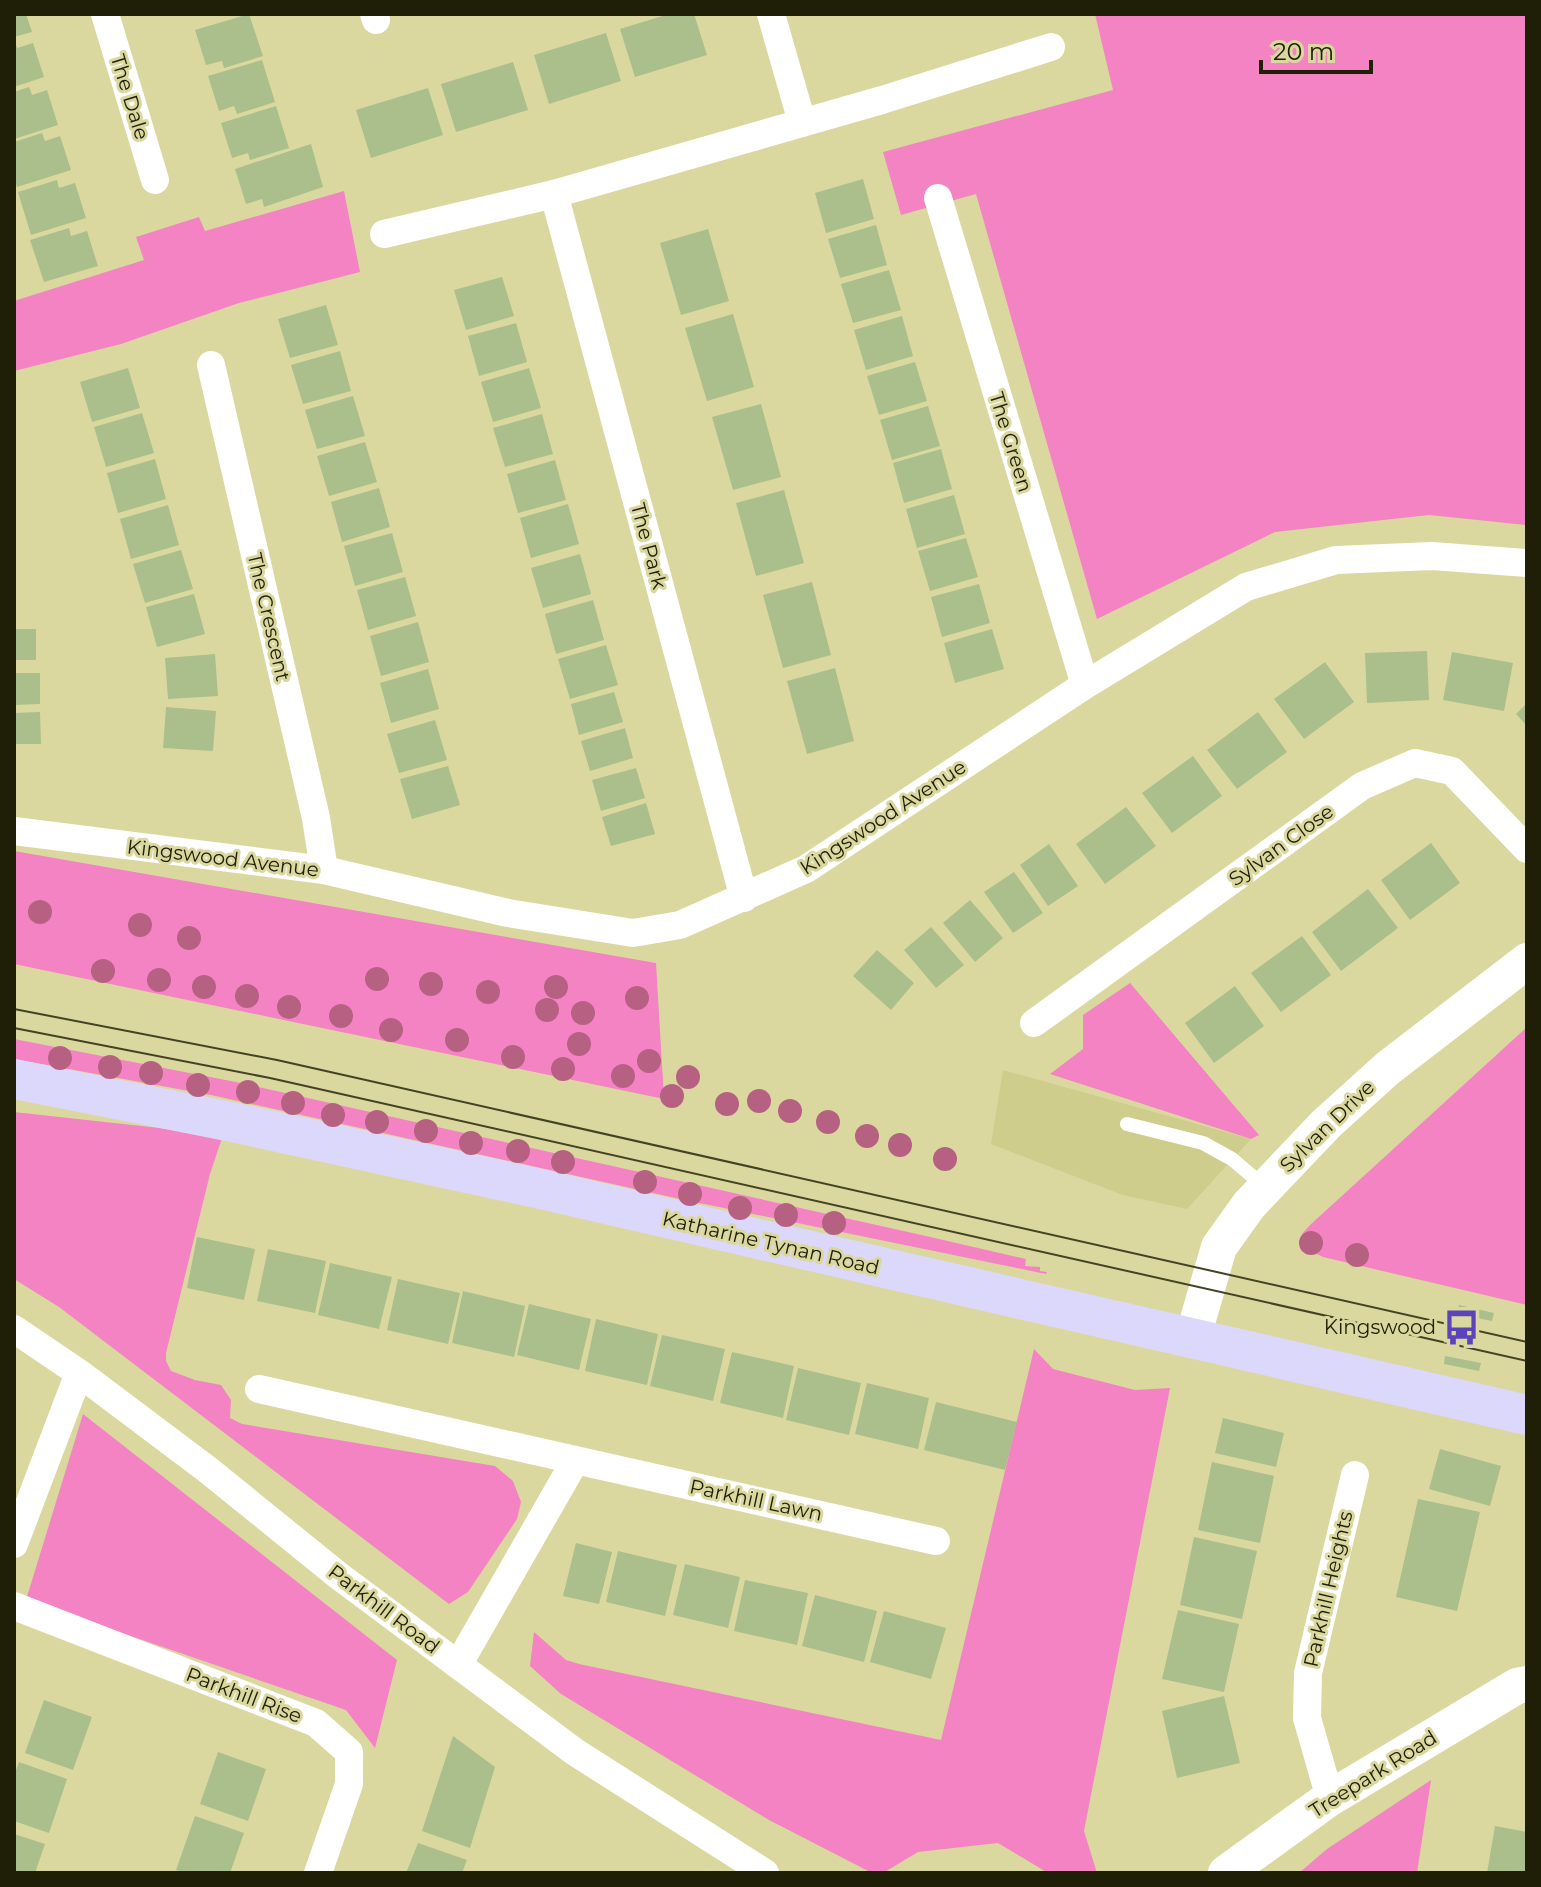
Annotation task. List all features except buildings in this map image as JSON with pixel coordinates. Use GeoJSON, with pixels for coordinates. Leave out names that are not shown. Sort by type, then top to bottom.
{"type":"FeatureCollection","features":[{"type":"Feature","properties":{"kind":"main road","name":"Katharine Tynan Road"},"geometry":{"type":"LineString","coordinates":[[14,1079],[237,1123],[532,1187],[1527,1415]]}},
{"type":"Feature","properties":{"kind":"street","name":"The Dale"},"geometry":{"type":"LineString","coordinates":[[105,14],[155,180]]}},
{"type":"Feature","properties":{"kind":"street"},"geometry":{"type":"LineString","coordinates":[[771,14],[802,122]]}},
{"type":"Feature","properties":{"kind":"street"},"geometry":{"type":"LineString","coordinates":[[384,234],[554,194],[1051,47]]}},
{"type":"Feature","properties":{"kind":"street","name":"The Park"},"geometry":{"type":"LineString","coordinates":[[554,194],[744,898]]}},
{"type":"Feature","properties":{"kind":"street","name":"The Green"},"geometry":{"type":"LineString","coordinates":[[938,198],[1085,685]]}},
{"type":"Feature","properties":{"kind":"street","name":"The Crescent"},"geometry":{"type":"LineString","coordinates":[[211,365],[316,818],[324,870]]}},
{"type":"Feature","properties":{"kind":"street","name":"Kingswood Avenue"},"geometry":{"type":"LineString","coordinates":[[14,831],[324,870],[508,913],[633,933],[680,925],[806,869],[1085,685],[1246,587],[1336,560],[1432,556],[1527,563]]}},
{"type":"Feature","properties":{"kind":"street","name":"Sylvan Close"},"geometry":{"type":"LineString","coordinates":[[1034,1023],[1362,786],[1415,763],[1452,771],[1527,849]]}},
{"type":"Feature","properties":{"kind":"street","name":"Sylvan Drive"},"geometry":{"type":"LineString","coordinates":[[1192,1340],[1219,1247],[1265,1187],[1326,1124],[1388,1068],[1527,961]]}},
{"type":"Feature","properties":{"kind":"street","name":"Parkhill Road"},"geometry":{"type":"LineString","coordinates":[[14,1329],[79,1373],[575,1752],[765,1873]]}},
{"type":"Feature","properties":{"kind":"street"},"geometry":{"type":"LineString","coordinates":[[14,1544],[79,1373]]}},
{"type":"Feature","properties":{"kind":"street","name":"Parkhill Lawn"},"geometry":{"type":"LineString","coordinates":[[259,1389],[936,1541]]}},
{"type":"Feature","properties":{"kind":"street"},"geometry":{"type":"LineString","coordinates":[[458,1665],[575,1461]]}},
{"type":"Feature","properties":{"kind":"street","name":"Parkhill Heights"},"geometry":{"type":"LineString","coordinates":[[1330,1798],[1307,1718],[1308,1673],[1355,1475]]}},
{"type":"Feature","properties":{"kind":"street","name":"Parkhill Rise"},"geometry":{"type":"LineString","coordinates":[[14,1606],[316,1723],[349,1752],[349,1784],[318,1873]]}},
{"type":"Feature","properties":{"kind":"street","name":"Treepark Road"},"geometry":{"type":"LineString","coordinates":[[1226,1873],[1330,1798],[1517,1686],[1527,1684]]}},
{"type":"Feature","properties":{"kind":"lane"},"geometry":{"type":"LineString","coordinates":[[1127,1124],[1203,1143],[1232,1159],[1265,1187]]}},
{"type":"Feature","properties":{"kind":"shaded area"},"geometry":{"type":"Polygon","coordinates":[[[1095,14],[1527,14],[1527,525],[1429,515],[1275,532],[1097,619],[976,194],[901,215],[883,152],[1113,90],[1095,14]]]}},
{"type":"Feature","properties":{"kind":"shaded area"},"geometry":{"type":"Polygon","coordinates":[[[344,191],[360,272],[239,303],[121,344],[14,371],[14,301],[144,260],[136,237],[199,217],[205,231],[344,191]]]}},
{"type":"Feature","properties":{"kind":"shaded area"},"geometry":{"type":"Polygon","coordinates":[[[14,851],[656,963],[664,1099],[14,964],[14,851]]]}},
{"type":"Feature","properties":{"kind":"shaded area"},"geometry":{"type":"Polygon","coordinates":[[[1130,983],[1259,1135],[1251,1139],[1050,1074],[1083,1049],[1083,1015],[1130,983]]]}},
{"type":"Feature","properties":{"kind":"shaded area"},"geometry":{"type":"Polygon","coordinates":[[[1527,1027],[1527,1305],[1323,1257],[1303,1247],[1302,1234],[1310,1225],[1527,1027]]]}},
{"type":"Feature","properties":{"kind":"shaded area"},"geometry":{"type":"Polygon","coordinates":[[[14,1039],[236,1082],[926,1236],[1026,1259],[1025,1266],[1040,1267],[1040,1271],[1047,1272],[1046,1274],[680,1199],[211,1095],[14,1059],[14,1039]]]}},
{"type":"Feature","properties":{"kind":"shaded area"},"geometry":{"type":"Polygon","coordinates":[[[1003,1070],[1251,1139],[1187,1209],[1123,1195],[991,1144],[1003,1070]]]}},
{"type":"Feature","properties":{"kind":"shaded area"},"geometry":{"type":"Polygon","coordinates":[[[14,1112],[223,1135],[210,1174],[166,1353],[171,1371],[221,1385],[231,1400],[230,1418],[242,1424],[495,1466],[513,1481],[521,1502],[517,1519],[468,1592],[449,1604],[59,1307],[14,1279],[14,1112]]]}},
{"type":"Feature","properties":{"kind":"shaded area"},"geometry":{"type":"Polygon","coordinates":[[[1034,1349],[1053,1369],[1135,1390],[1170,1388],[1084,1831],[1097,1873],[1048,1873],[998,1843],[918,1852],[883,1873],[872,1873],[769,1820],[561,1694],[530,1666],[534,1632],[566,1660],[579,1664],[941,1740],[1034,1349]]]}},
{"type":"Feature","properties":{"kind":"shaded area"},"geometry":{"type":"Polygon","coordinates":[[[83,1414],[397,1660],[375,1748],[346,1710],[26,1600],[83,1414]]]}},
{"type":"Feature","properties":{"kind":"shaded area"},"geometry":{"type":"Polygon","coordinates":[[[1431,1780],[1417,1873],[1299,1873],[1327,1849],[1431,1780]]]}},
{"type":"Feature","properties":{"kind":"tram line"},"geometry":{"type":"LineString","coordinates":[[14,1009],[277,1060],[1527,1342]]}},
{"type":"Feature","properties":{"kind":"tram line"},"geometry":{"type":"LineString","coordinates":[[14,1028],[270,1078],[1527,1361]]}},
{"type":"Feature","properties":{"kind":"place","name":"Kingswood"},"geometry":{"type":"Point","coordinates":[1462,1327]}}]}
